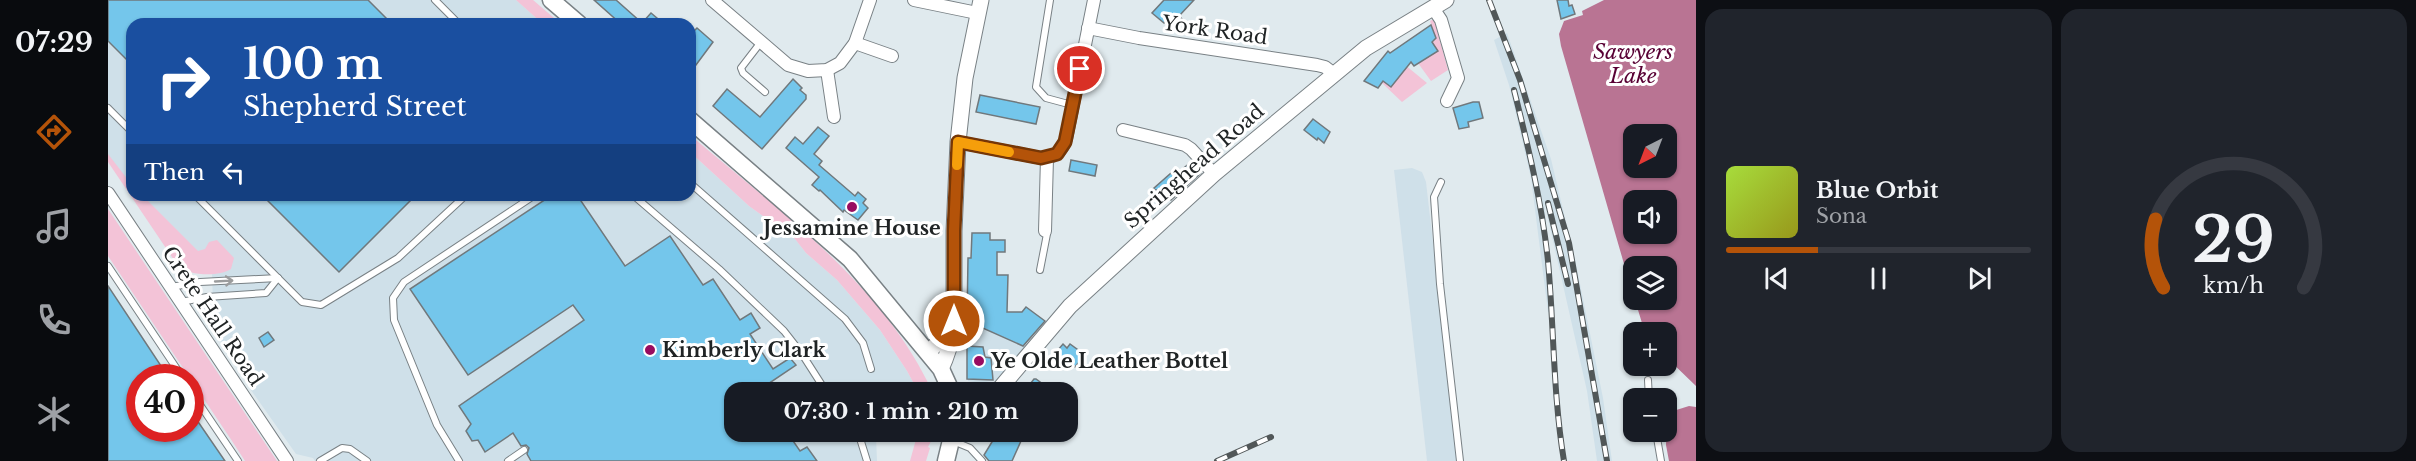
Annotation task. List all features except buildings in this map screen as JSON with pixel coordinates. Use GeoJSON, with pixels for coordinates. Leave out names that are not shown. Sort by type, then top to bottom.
{"type":"FeatureCollection","features":[{"type":"Feature","properties":{"kind":"main road"},"geometry":{"type":"LineString","coordinates":[[551,0],[572,18]]}},
{"type":"Feature","properties":{"kind":"main road"},"geometry":{"type":"LineString","coordinates":[[696,125],[840,249],[880,293],[928,352],[941,369],[947,382]]}},
{"type":"Feature","properties":{"kind":"main road"},"geometry":{"type":"LineString","coordinates":[[946,461],[952,442]]}},
{"type":"Feature","properties":{"kind":"street"},"geometry":{"type":"LineString","coordinates":[[712,0],[788,65],[808,71],[827,70],[840,63],[855,43],[870,0]]}},
{"type":"Feature","properties":{"kind":"street"},"geometry":{"type":"LineString","coordinates":[[914,0],[979,7],[965,78],[958,142],[952,346],[941,369]]}},
{"type":"Feature","properties":{"kind":"street"},"geometry":{"type":"LineString","coordinates":[[958,142],[1047,158],[1058,153],[1064,145],[1094,0]]}},
{"type":"Feature","properties":{"kind":"street"},"geometry":{"type":"LineString","coordinates":[[1439,4],[1441,20],[1458,78],[1447,101]]}},
{"type":"Feature","properties":{"kind":"street","name":"Springhead Road"},"geometry":{"type":"LineString","coordinates":[[1009,382],[1070,306],[1214,174],[1380,38],[1439,4]]}},
{"type":"Feature","properties":{"kind":"street","name":"York Road"},"geometry":{"type":"LineString","coordinates":[[1088,28],[1149,40],[1317,65],[1325,67],[1334,74]]}},
{"type":"Feature","properties":{"kind":"street"},"geometry":{"type":"LineString","coordinates":[[855,43],[891,56]]}},
{"type":"Feature","properties":{"kind":"street"},"geometry":{"type":"LineString","coordinates":[[827,70],[834,117]]}},
{"type":"Feature","properties":{"kind":"street"},"geometry":{"type":"LineString","coordinates":[[1123,130],[1185,145],[1214,174]]}},
{"type":"Feature","properties":{"kind":"street"},"geometry":{"type":"LineString","coordinates":[[1045,231],[1047,158]]}},
{"type":"Feature","properties":{"kind":"street","name":"Crete Hall Road"},"geometry":{"type":"LineString","coordinates":[[108,193],[287,461]]}},
{"type":"Feature","properties":{"kind":"street"},"geometry":{"type":"LineString","coordinates":[[928,352],[939,342],[951,338]]}},
{"type":"Feature","properties":{"kind":"lane"},"geometry":{"type":"LineString","coordinates":[[435,0],[453,18]]}},
{"type":"Feature","properties":{"kind":"lane"},"geometry":{"type":"LineString","coordinates":[[1050,0],[1036,87],[1046,98],[1072,105]]}},
{"type":"Feature","properties":{"kind":"lane"},"geometry":{"type":"LineString","coordinates":[[761,42],[741,68],[743,73],[765,92]]}},
{"type":"Feature","properties":{"kind":"lane"},"geometry":{"type":"LineString","coordinates":[[108,108],[126,126]]}},
{"type":"Feature","properties":{"kind":"lane"},"geometry":{"type":"LineString","coordinates":[[1441,182],[1434,197],[1440,284],[1460,461]]}},
{"type":"Feature","properties":{"kind":"lane"},"geometry":{"type":"LineString","coordinates":[[696,188],[845,319],[863,343],[871,369]]}},
{"type":"Feature","properties":{"kind":"lane"},"geometry":{"type":"LineString","coordinates":[[201,201],[302,302],[321,305],[398,258],[460,201]]}},
{"type":"Feature","properties":{"kind":"lane"},"geometry":{"type":"LineString","coordinates":[[459,461],[437,425],[405,348],[393,317],[392,299],[404,282],[526,201]]}},
{"type":"Feature","properties":{"kind":"lane"},"geometry":{"type":"LineString","coordinates":[[640,201],[719,269],[784,331],[820,382]]}},
{"type":"Feature","properties":{"kind":"lane"},"geometry":{"type":"LineString","coordinates":[[1040,270],[1047,234],[1045,231]]}},
{"type":"Feature","properties":{"kind":"lane"},"geometry":{"type":"LineString","coordinates":[[108,266],[174,364]]}},
{"type":"Feature","properties":{"kind":"lane"},"geometry":{"type":"LineString","coordinates":[[171,287],[200,282],[278,278]]}},
{"type":"Feature","properties":{"kind":"lane"},"geometry":{"type":"LineString","coordinates":[[181,302],[207,297],[266,293],[278,278]]}},
{"type":"Feature","properties":{"kind":"lane"},"geometry":{"type":"LineString","coordinates":[[1648,380],[1648,388]]}},
{"type":"Feature","properties":{"kind":"lane"},"geometry":{"type":"LineString","coordinates":[[204,411],[238,461]]}},
{"type":"Feature","properties":{"kind":"lane"},"geometry":{"type":"LineString","coordinates":[[861,442],[867,461]]}},
{"type":"Feature","properties":{"kind":"lane"},"geometry":{"type":"LineString","coordinates":[[961,442],[982,461]]}},
{"type":"Feature","properties":{"kind":"lane"},"geometry":{"type":"LineString","coordinates":[[1658,442],[1661,461]]}},
{"type":"Feature","properties":{"kind":"lane"},"geometry":{"type":"LineString","coordinates":[[320,461],[342,448],[350,449],[367,461]]}},
{"type":"Feature","properties":{"kind":"lane"},"geometry":{"type":"LineString","coordinates":[[511,460],[524,450]]}},
{"type":"Feature","properties":{"kind":"shaded area"},"geometry":{"type":"Polygon","coordinates":[[[108,0],[516,0],[536,18],[126,18],[126,187],[108,160],[108,0]]]}},
{"type":"Feature","properties":{"kind":"shaded area"},"geometry":{"type":"Polygon","coordinates":[[[516,0],[533,0],[554,18],[536,18],[516,0]]]}},
{"type":"Feature","properties":{"kind":"shaded area"},"geometry":{"type":"Polygon","coordinates":[[[1434,19],[1448,70],[1431,81],[1418,63],[1436,38],[1430,21],[1434,19]]]}},
{"type":"Feature","properties":{"kind":"shaded area"},"geometry":{"type":"Polygon","coordinates":[[[1507,33],[1551,159],[1576,264],[1603,398],[1612,461],[1597,461],[1587,391],[1544,201],[1555,311],[1548,312],[1531,178],[1509,85],[1494,40],[1507,33]]]}},
{"type":"Feature","properties":{"kind":"shaded area"},"geometry":{"type":"Polygon","coordinates":[[[1399,60],[1427,83],[1402,102],[1381,82],[1391,87],[1397,80],[1399,60]]]}},
{"type":"Feature","properties":{"kind":"shaded area"},"geometry":{"type":"Polygon","coordinates":[[[696,140],[826,251],[857,283],[886,317],[912,354],[927,382],[913,382],[880,330],[837,280],[806,253],[795,239],[749,206],[696,157],[696,140]]]}},
{"type":"Feature","properties":{"kind":"shaded area"},"geometry":{"type":"Polygon","coordinates":[[[108,154],[126,177],[126,189],[108,162],[108,154]]]}},
{"type":"Feature","properties":{"kind":"shaded area"},"geometry":{"type":"Polygon","coordinates":[[[696,157],[749,206],[795,239],[806,253],[837,280],[880,330],[913,382],[724,382],[724,442],[876,442],[877,461],[315,461],[313,458],[296,454],[246,383],[253,378],[250,373],[253,370],[249,363],[239,369],[203,313],[205,307],[213,306],[212,272],[180,267],[136,201],[696,201],[696,157]]]}},
{"type":"Feature","properties":{"kind":"shaded area"},"geometry":{"type":"Polygon","coordinates":[[[1412,168],[1422,172],[1426,182],[1458,461],[1427,461],[1394,170],[1412,168]]]}},
{"type":"Feature","properties":{"kind":"shaded area"},"geometry":{"type":"Polygon","coordinates":[[[134,201],[148,201],[198,251],[205,249],[209,242],[217,240],[234,258],[231,269],[219,273],[189,272],[178,266],[134,201]]]}},
{"type":"Feature","properties":{"kind":"shaded area"},"geometry":{"type":"Polygon","coordinates":[[[108,209],[277,461],[245,461],[204,400],[204,364],[180,364],[108,256],[108,209]]]}},
{"type":"Feature","properties":{"kind":"shaded area"},"geometry":{"type":"Polygon","coordinates":[[[965,313],[1004,326],[1031,349],[1025,347],[997,380],[968,381],[968,326],[977,326],[965,321],[965,313]]]}},
{"type":"Feature","properties":{"kind":"shaded area"},"geometry":{"type":"Polygon","coordinates":[[[915,442],[931,442],[926,461],[910,461],[915,442]]]}},
{"type":"Feature","properties":{"kind":"water","name":"Sawyers Lake"},"geometry":{"type":"Polygon","coordinates":[[[1604,0],[1696,0],[1696,386],[1677,368],[1677,322],[1642,322],[1638,310],[1677,310],[1677,256],[1623,256],[1623,260],[1559,34],[1564,21],[1583,15],[1582,11],[1604,0]]]}},
{"type":"Feature","properties":{"kind":"water"},"geometry":{"type":"Polygon","coordinates":[[[1689,406],[1696,407],[1696,461],[1669,461],[1666,442],[1677,442],[1677,410],[1689,406]]]}},
{"type":"Feature","properties":{"kind":"railway"},"geometry":{"type":"LineString","coordinates":[[1489,0],[1520,80],[1569,243],[1607,461]]}},
{"type":"Feature","properties":{"kind":"railway"},"geometry":{"type":"LineString","coordinates":[[1514,90],[1534,175],[1548,261],[1554,361],[1564,461]]}},
{"type":"Feature","properties":{"kind":"railway"},"geometry":{"type":"LineString","coordinates":[[1548,203],[1568,284]]}},
{"type":"Feature","properties":{"kind":"railway"},"geometry":{"type":"LineString","coordinates":[[1217,461],[1271,437]]}},
{"type":"Feature","properties":{"kind":"slow traffic"},"geometry":{"type":"LineString","coordinates":[[957,165],[958,142],[1009,152]]}},
{"type":"Feature","properties":{"kind":"place","name":"Jessamine House"},"geometry":{"type":"Point","coordinates":[852,207]}},
{"type":"Feature","properties":{"kind":"place","name":"Kimberly Clark"},"geometry":{"type":"Point","coordinates":[650,350]}},
{"type":"Feature","properties":{"kind":"place","name":"Ye Olde Leather Bottel"},"geometry":{"type":"Point","coordinates":[979,361]}},
{"type":"Feature","properties":{"kind":"route"},"geometry":{"type":"LineString","coordinates":[[954,321],[954,231],[958,142],[1041,158],[1049,158],[1057,154],[1065,142],[1080,69]]}}]}
